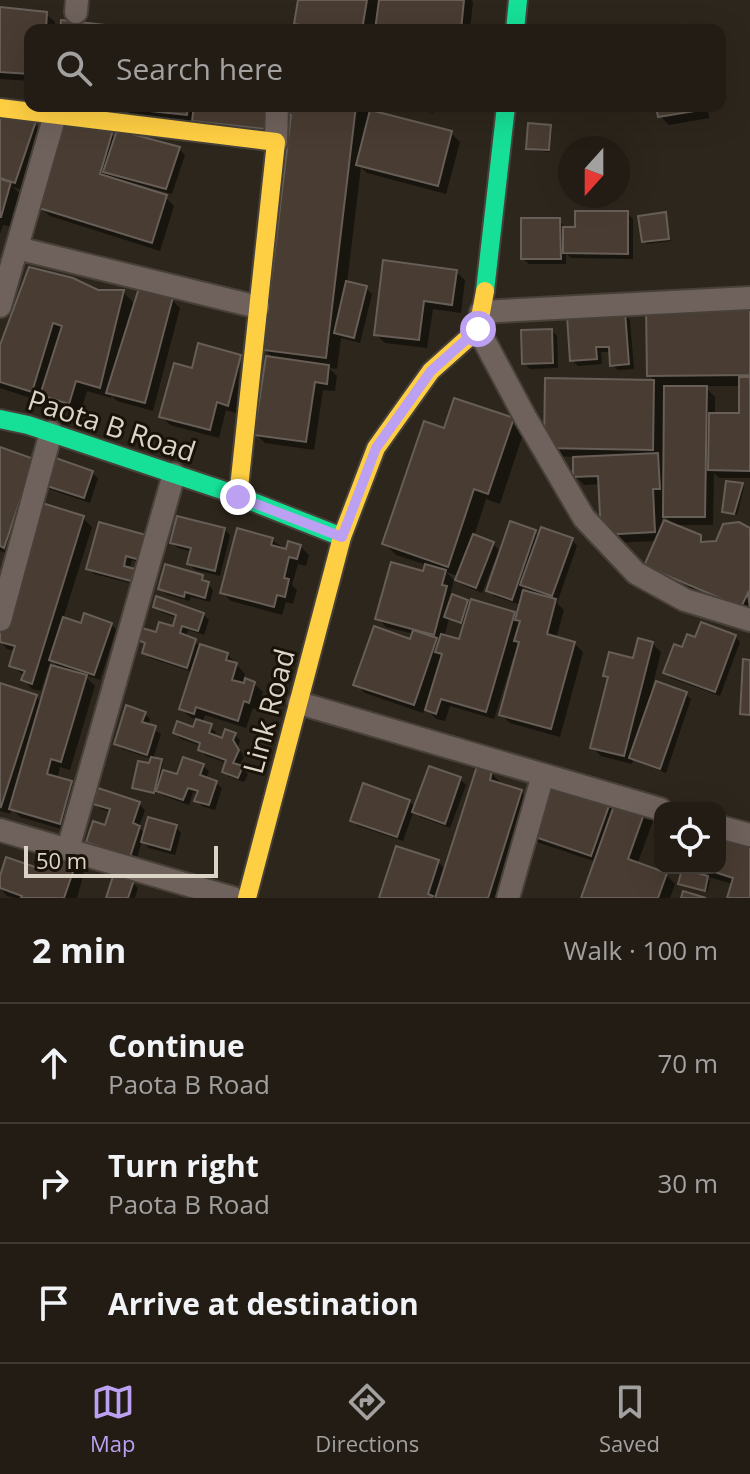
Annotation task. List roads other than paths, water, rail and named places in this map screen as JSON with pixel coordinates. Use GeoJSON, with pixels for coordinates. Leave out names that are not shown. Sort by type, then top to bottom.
{"type":"FeatureCollection","features":[{"type":"Feature","properties":{"kind":"street"},"geometry":{"type":"LineString","coordinates":[[516,24],[518,0]]}},
{"type":"Feature","properties":{"kind":"street"},"geometry":{"type":"LineString","coordinates":[[0,108],[24,111]]}},
{"type":"Feature","properties":{"kind":"street"},"geometry":{"type":"LineString","coordinates":[[31,112],[276,142]]}},
{"type":"Feature","properties":{"kind":"street"},"geometry":{"type":"LineString","coordinates":[[238,497],[277,112]]}},
{"type":"Feature","properties":{"kind":"street"},"geometry":{"type":"LineString","coordinates":[[505,112],[480,320],[525,417],[584,518],[636,573],[685,600],[750,620]]}},
{"type":"Feature","properties":{"kind":"street"},"geometry":{"type":"LineString","coordinates":[[0,306],[55,115]]}},
{"type":"Feature","properties":{"kind":"street"},"geometry":{"type":"LineString","coordinates":[[17,248],[258,307]]}},
{"type":"Feature","properties":{"kind":"street"},"geometry":{"type":"LineString","coordinates":[[342,537],[376,448],[431,371],[480,320],[750,298]]}},
{"type":"Feature","properties":{"kind":"street","name":"Paota B Road"},"geometry":{"type":"LineString","coordinates":[[0,419],[51,432],[174,474],[342,537]]}},
{"type":"Feature","properties":{"kind":"street"},"geometry":{"type":"LineString","coordinates":[[0,620],[51,432]]}},
{"type":"Feature","properties":{"kind":"street"},"geometry":{"type":"LineString","coordinates":[[68,849],[174,474]]}},
{"type":"Feature","properties":{"kind":"street","name":"Link Road"},"geometry":{"type":"LineString","coordinates":[[246,897],[342,537]]}},
{"type":"Feature","properties":{"kind":"street"},"geometry":{"type":"LineString","coordinates":[[299,703],[654,807]]}},
{"type":"Feature","properties":{"kind":"street"},"geometry":{"type":"LineString","coordinates":[[508,898],[543,775]]}},
{"type":"Feature","properties":{"kind":"street"},"geometry":{"type":"LineString","coordinates":[[726,829],[750,835]]}},
{"type":"Feature","properties":{"kind":"street"},"geometry":{"type":"LineString","coordinates":[[0,830],[246,897]]}}]}
